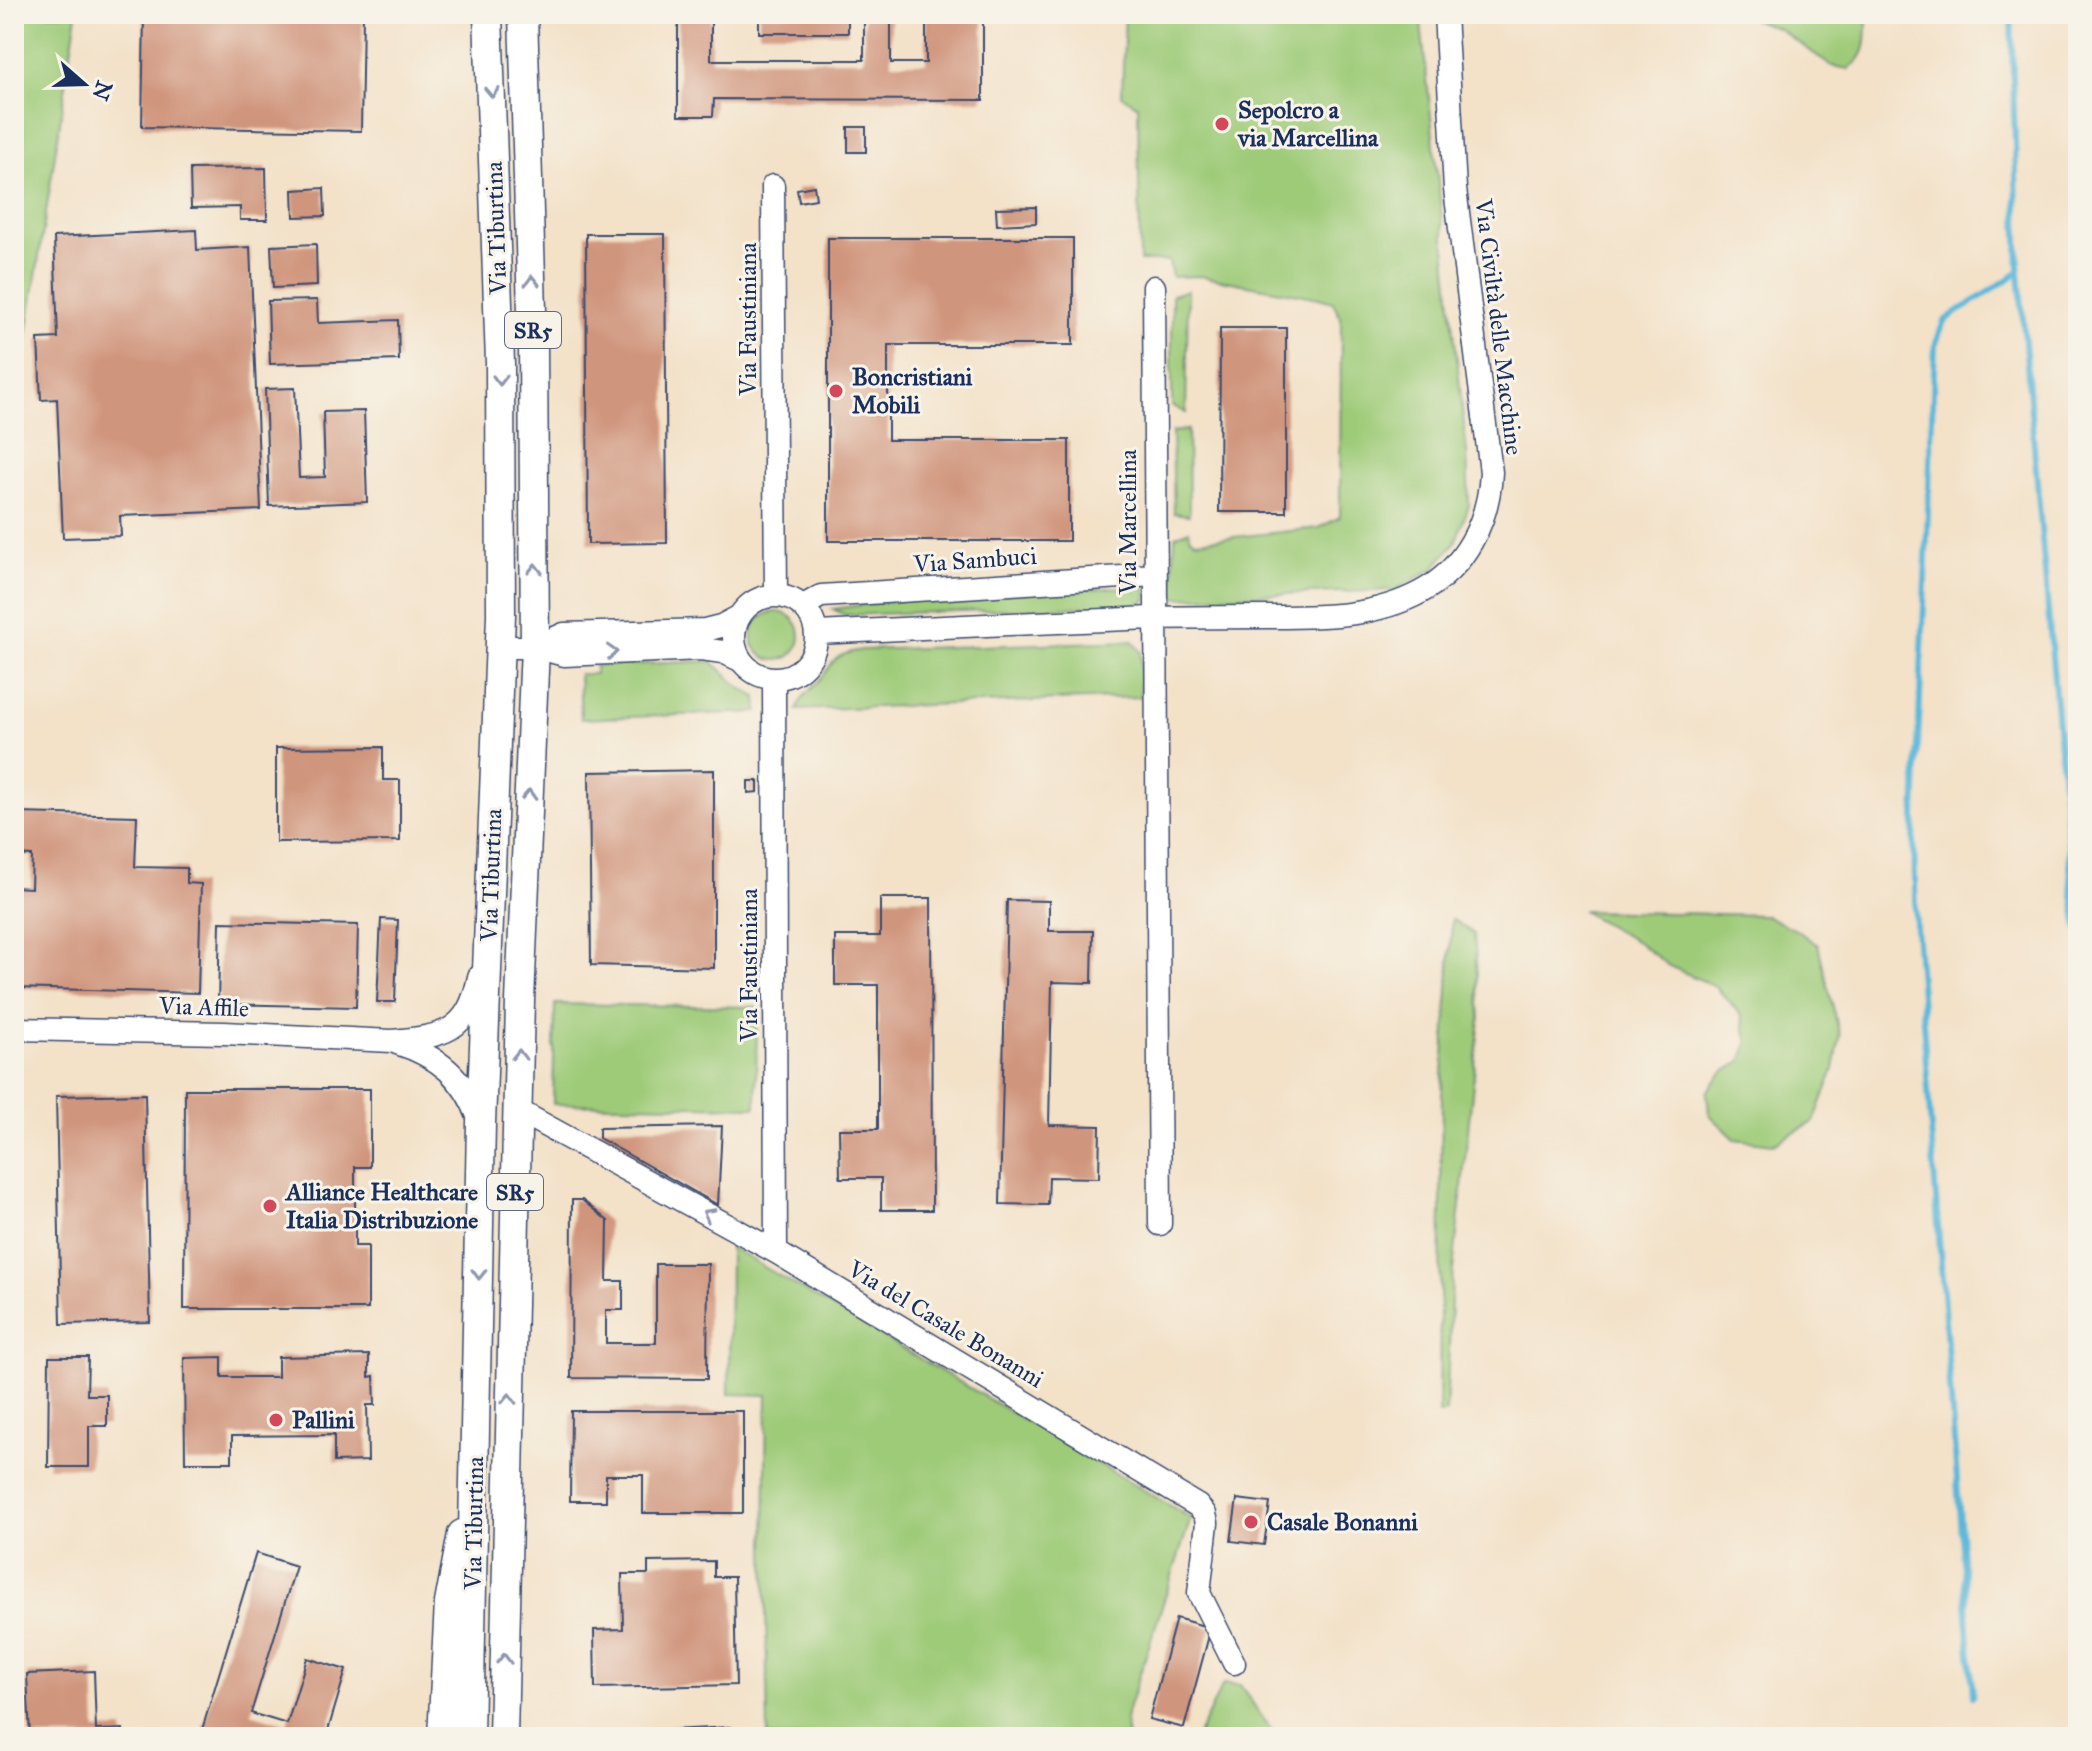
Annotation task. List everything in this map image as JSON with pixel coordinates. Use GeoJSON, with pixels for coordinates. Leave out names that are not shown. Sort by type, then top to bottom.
{"type":"FeatureCollection","features":[{"type":"Feature","properties":{"kind":"main road","name":"Via Tiburtina"},"geometry":{"type":"LineString","coordinates":[[503,1737],[517,1110],[535,647],[533,344],[523,14]]}},
{"type":"Feature","properties":{"kind":"main road","name":"Via Tiburtina"},"geometry":{"type":"LineString","coordinates":[[469,1737],[481,1123],[499,647],[500,363],[488,16]]}},
{"type":"Feature","properties":{"kind":"main road"},"geometry":{"type":"LineString","coordinates":[[442,1737],[452,1580],[475,1495]]}},
{"type":"Feature","properties":{"kind":"street","name":"Via Civiltà delle Macchine"},"geometry":{"type":"LineString","coordinates":[[1155,618],[1321,617],[1376,610],[1420,593],[1437,582],[1462,557],[1476,535],[1486,507],[1491,460],[1456,199],[1445,14]]}},
{"type":"Feature","properties":{"kind":"street","name":"Via Faustiniana"},"geometry":{"type":"LineString","coordinates":[[773,186],[776,596]]}},
{"type":"Feature","properties":{"kind":"street","name":"Via Marcellina"},"geometry":{"type":"LineString","coordinates":[[1154,287],[1160,1224]]}},
{"type":"Feature","properties":{"kind":"street","name":"Via Sambuci"},"geometry":{"type":"LineString","coordinates":[[803,606],[821,596],[1154,575]]}},
{"type":"Feature","properties":{"kind":"street"},"geometry":{"type":"LineString","coordinates":[[499,647],[535,647],[564,655],[701,649],[723,652],[740,660],[759,675],[774,678],[794,674],[804,667],[812,657],[817,633],[814,622],[803,606],[776,596],[755,601],[740,616],[705,630],[564,634],[535,647]]}},
{"type":"Feature","properties":{"kind":"street"},"geometry":{"type":"LineString","coordinates":[[740,616],[734,638],[740,660]]}},
{"type":"Feature","properties":{"kind":"street"},"geometry":{"type":"LineString","coordinates":[[817,633],[1155,618]]}},
{"type":"Feature","properties":{"kind":"street","name":"Via Faustiniana"},"geometry":{"type":"LineString","coordinates":[[774,678],[776,1252]]}},
{"type":"Feature","properties":{"kind":"street","name":"Via Affile"},"geometry":{"type":"LineString","coordinates":[[14,1029],[224,1033],[392,1041],[439,1034],[467,1015],[475,997],[490,916]]}},
{"type":"Feature","properties":{"kind":"street","name":"Via Affile"},"geometry":{"type":"LineString","coordinates":[[392,1041],[426,1053],[451,1071],[466,1090],[481,1123]]}},
{"type":"Feature","properties":{"kind":"street","name":"Via del Casale Bonanni"},"geometry":{"type":"LineString","coordinates":[[517,1110],[776,1252],[1202,1510],[1207,1523],[1199,1593],[1234,1663]]}},
{"type":"Feature","properties":{"kind":"green space"},"geometry":{"type":"Polygon","coordinates":[[[14,14],[77,14],[14,416],[14,14]]]}},
{"type":"Feature","properties":{"kind":"green space"},"geometry":{"type":"Polygon","coordinates":[[[1125,14],[1420,14],[1467,453],[1469,505],[1455,543],[1433,569],[1395,590],[1172,598],[1175,536],[1189,530],[1190,537],[1196,541],[1319,528],[1340,517],[1341,318],[1333,302],[1319,298],[1199,276],[1172,277],[1169,261],[1140,261],[1138,106],[1122,96],[1125,14]]]}},
{"type":"Feature","properties":{"kind":"green space"},"geometry":{"type":"Polygon","coordinates":[[[1739,14],[1867,14],[1866,45],[1861,57],[1849,69],[1832,66],[1779,29],[1739,14]]]}},
{"type":"Feature","properties":{"kind":"green space"},"geometry":{"type":"Polygon","coordinates":[[[1188,290],[1186,413],[1172,406],[1172,295],[1188,290]]]}},
{"type":"Feature","properties":{"kind":"green space"},"geometry":{"type":"Polygon","coordinates":[[[1188,430],[1189,515],[1174,513],[1172,432],[1188,430]]]}},
{"type":"Feature","properties":{"kind":"green space"},"geometry":{"type":"Polygon","coordinates":[[[1147,586],[1146,601],[1133,605],[845,615],[833,609],[910,598],[1147,586]]]}},
{"type":"Feature","properties":{"kind":"green space"},"geometry":{"type":"Polygon","coordinates":[[[776,612],[785,613],[793,619],[799,627],[799,645],[793,653],[785,659],[776,660],[767,659],[759,653],[753,645],[752,636],[753,627],[759,619],[767,613],[776,612]]]}},
{"type":"Feature","properties":{"kind":"green space"},"geometry":{"type":"Polygon","coordinates":[[[1133,641],[1141,652],[1140,697],[797,710],[838,657],[862,650],[1133,641]]]}},
{"type":"Feature","properties":{"kind":"green space"},"geometry":{"type":"Polygon","coordinates":[[[711,661],[742,689],[757,697],[758,712],[581,719],[579,674],[595,674],[595,666],[711,661]]]}},
{"type":"Feature","properties":{"kind":"green space"},"geometry":{"type":"Polygon","coordinates":[[[1582,911],[1765,915],[1818,945],[1840,1036],[1834,1069],[1814,1122],[1773,1144],[1735,1139],[1709,1114],[1707,1092],[1721,1074],[1741,1061],[1748,1043],[1742,1016],[1715,986],[1669,966],[1639,943],[1582,911]]]}},
{"type":"Feature","properties":{"kind":"green space"},"geometry":{"type":"Polygon","coordinates":[[[1452,919],[1474,934],[1480,1018],[1452,1280],[1446,1412],[1439,1414],[1442,1093],[1452,919]]]}},
{"type":"Feature","properties":{"kind":"green space"},"geometry":{"type":"Polygon","coordinates":[[[555,1004],[757,1007],[756,1107],[553,1104],[555,1004]]]}},
{"type":"Feature","properties":{"kind":"green space"},"geometry":{"type":"Polygon","coordinates":[[[730,1247],[1191,1518],[1125,1719],[1128,1737],[768,1737],[765,1549],[767,1395],[729,1394],[730,1247]]]}},
{"type":"Feature","properties":{"kind":"green space"},"geometry":{"type":"Polygon","coordinates":[[[1223,1684],[1240,1685],[1276,1737],[1197,1737],[1223,1684]]]}},
{"type":"Feature","properties":{"kind":"building"},"geometry":{"type":"Polygon","coordinates":[[[144,14],[363,14],[361,131],[142,127],[144,14]]]}},
{"type":"Feature","properties":{"kind":"building"},"geometry":{"type":"Polygon","coordinates":[[[678,14],[711,14],[711,60],[864,60],[864,14],[891,14],[891,63],[926,63],[926,14],[983,14],[983,100],[714,99],[713,116],[678,116],[678,14]]]}},
{"type":"Feature","properties":{"kind":"building"},"geometry":{"type":"Polygon","coordinates":[[[759,14],[848,14],[848,33],[759,33],[759,14]]]}},
{"type":"Feature","properties":{"kind":"building"},"geometry":{"type":"Polygon","coordinates":[[[848,127],[866,127],[866,152],[848,152],[848,127]]]}},
{"type":"Feature","properties":{"kind":"building"},"geometry":{"type":"Polygon","coordinates":[[[266,168],[267,220],[240,220],[240,207],[191,208],[190,169],[266,168]]]}},
{"type":"Feature","properties":{"kind":"building"},"geometry":{"type":"Polygon","coordinates":[[[814,186],[816,199],[799,202],[797,189],[814,186]]]}},
{"type":"Feature","properties":{"kind":"building"},"geometry":{"type":"Polygon","coordinates":[[[324,188],[325,216],[294,217],[293,190],[324,188]]]}},
{"type":"Feature","properties":{"kind":"building"},"geometry":{"type":"Polygon","coordinates":[[[1036,207],[1036,223],[997,225],[996,208],[1036,207]]]}},
{"type":"Feature","properties":{"kind":"building"},"geometry":{"type":"Polygon","coordinates":[[[196,230],[197,250],[250,247],[261,510],[120,516],[121,536],[63,538],[57,399],[41,400],[38,339],[58,338],[54,237],[196,230]]]}},
{"type":"Feature","properties":{"kind":"building"},"geometry":{"type":"Polygon","coordinates":[[[586,234],[665,234],[667,543],[588,544],[586,234]]]}},
{"type":"Feature","properties":{"kind":"building"},"geometry":{"type":"Polygon","coordinates":[[[828,238],[1073,238],[1073,345],[888,345],[888,440],[1069,440],[1069,541],[828,541],[828,238]]]}},
{"type":"Feature","properties":{"kind":"building"},"geometry":{"type":"Polygon","coordinates":[[[316,244],[317,286],[273,288],[271,246],[316,244]]]}},
{"type":"Feature","properties":{"kind":"building"},"geometry":{"type":"Polygon","coordinates":[[[317,300],[318,323],[398,320],[399,360],[270,364],[268,301],[317,300]]]}},
{"type":"Feature","properties":{"kind":"building"},"geometry":{"type":"Polygon","coordinates":[[[1220,328],[1286,328],[1286,512],[1219,512],[1220,328]]]}},
{"type":"Feature","properties":{"kind":"building"},"geometry":{"type":"Polygon","coordinates":[[[295,388],[299,478],[325,477],[323,412],[364,411],[367,502],[269,506],[265,389],[295,388]]]}},
{"type":"Feature","properties":{"kind":"building"},"geometry":{"type":"Polygon","coordinates":[[[383,747],[383,780],[400,780],[400,841],[276,842],[276,748],[383,747]]]}},
{"type":"Feature","properties":{"kind":"building"},"geometry":{"type":"Polygon","coordinates":[[[714,770],[714,968],[591,965],[589,772],[714,770]]]}},
{"type":"Feature","properties":{"kind":"building"},"geometry":{"type":"Polygon","coordinates":[[[748,781],[758,781],[758,792],[748,793],[748,781]]]}},
{"type":"Feature","properties":{"kind":"building"},"geometry":{"type":"Polygon","coordinates":[[[18,813],[137,816],[135,867],[187,868],[187,883],[201,884],[198,993],[14,988],[14,887],[31,888],[32,856],[17,855],[18,813]]]}},
{"type":"Feature","properties":{"kind":"building"},"geometry":{"type":"Polygon","coordinates":[[[880,898],[931,898],[932,1210],[881,1210],[881,1178],[840,1178],[839,1129],[878,1129],[878,985],[835,985],[835,936],[880,936],[880,898]]]}},
{"type":"Feature","properties":{"kind":"building"},"geometry":{"type":"Polygon","coordinates":[[[1007,900],[1049,901],[1049,931],[1093,931],[1092,983],[1052,982],[1049,1125],[1100,1126],[1099,1178],[1049,1177],[1048,1205],[1000,1204],[1007,900]]]}},
{"type":"Feature","properties":{"kind":"building"},"geometry":{"type":"Polygon","coordinates":[[[381,919],[398,920],[395,1002],[377,1002],[381,919]]]}},
{"type":"Feature","properties":{"kind":"building"},"geometry":{"type":"Polygon","coordinates":[[[220,922],[358,925],[356,1007],[218,1004],[220,922]]]}},
{"type":"Feature","properties":{"kind":"building","name":"Alliance Healthcare Italia Distribuzione"},"geometry":{"type":"Polygon","coordinates":[[[185,1089],[370,1089],[370,1167],[355,1167],[355,1246],[368,1246],[368,1309],[184,1309],[185,1089]]]}},
{"type":"Feature","properties":{"kind":"building"},"geometry":{"type":"Polygon","coordinates":[[[145,1094],[150,1322],[61,1324],[56,1096],[145,1094]]]}},
{"type":"Feature","properties":{"kind":"building"},"geometry":{"type":"Polygon","coordinates":[[[722,1126],[718,1205],[599,1138],[599,1128],[722,1126]]]}},
{"type":"Feature","properties":{"kind":"building"},"geometry":{"type":"Polygon","coordinates":[[[572,1200],[582,1200],[608,1221],[607,1281],[623,1281],[623,1310],[606,1310],[606,1343],[656,1343],[656,1264],[708,1264],[707,1379],[571,1378],[572,1200]]]}},
{"type":"Feature","properties":{"kind":"building","name":"Pallini"},"geometry":{"type":"Polygon","coordinates":[[[369,1355],[369,1377],[374,1376],[375,1405],[367,1405],[368,1461],[334,1462],[334,1435],[232,1436],[232,1462],[185,1462],[184,1358],[222,1357],[222,1377],[278,1377],[278,1357],[369,1355]]]}},
{"type":"Feature","properties":{"kind":"building"},"geometry":{"type":"Polygon","coordinates":[[[49,1357],[88,1357],[87,1395],[107,1395],[107,1426],[89,1426],[89,1467],[48,1467],[49,1357]]]}},
{"type":"Feature","properties":{"kind":"building"},"geometry":{"type":"Polygon","coordinates":[[[571,1411],[743,1411],[743,1513],[643,1513],[643,1475],[606,1475],[606,1501],[570,1501],[571,1411]]]}},
{"type":"Feature","properties":{"kind":"building","name":"Casale Bonanni"},"geometry":{"type":"Polygon","coordinates":[[[1237,1499],[1270,1503],[1264,1545],[1231,1541],[1237,1499]]]}},
{"type":"Feature","properties":{"kind":"building"},"geometry":{"type":"Polygon","coordinates":[[[256,1553],[296,1566],[251,1713],[287,1724],[307,1658],[346,1670],[326,1737],[271,1737],[250,1731],[248,1737],[215,1737],[201,1733],[256,1553]]]}},
{"type":"Feature","properties":{"kind":"building"},"geometry":{"type":"Polygon","coordinates":[[[714,1561],[714,1577],[734,1577],[736,1685],[595,1688],[594,1630],[623,1629],[622,1574],[648,1574],[648,1562],[714,1561]]]}},
{"type":"Feature","properties":{"kind":"building"},"geometry":{"type":"Polygon","coordinates":[[[1176,1618],[1211,1628],[1184,1728],[1149,1719],[1176,1618]]]}},
{"type":"Feature","properties":{"kind":"building"},"geometry":{"type":"Polygon","coordinates":[[[94,1671],[96,1730],[123,1729],[124,1737],[30,1737],[27,1674],[94,1671]]]}},
{"type":"Feature","properties":{"kind":"building"},"geometry":{"type":"Polygon","coordinates":[[[731,1727],[731,1737],[605,1737],[606,1733],[731,1727]]]}},
{"type":"Feature","properties":{"kind":"waterway"},"geometry":{"type":"LineString","coordinates":[[2011,14],[2019,272],[2078,929]]}},
{"type":"Feature","properties":{"kind":"waterway"},"geometry":{"type":"LineString","coordinates":[[1973,1696],[1916,928],[1914,838],[1935,346],[1944,321],[2019,272]]}},
{"type":"Feature","properties":{"kind":"place","name":"Sepolcro a via Marcellina"},"geometry":{"type":"Point","coordinates":[1222,124]}},
{"type":"Feature","properties":{"kind":"place","name":"Boncristiani Mobili"},"geometry":{"type":"Point","coordinates":[836,391]}},
{"type":"Feature","properties":{"kind":"place","name":"Alliance Healthcare Italia Distribuzione"},"geometry":{"type":"Point","coordinates":[270,1206]}},
{"type":"Feature","properties":{"kind":"place","name":"Pallini"},"geometry":{"type":"Point","coordinates":[276,1420]}},
{"type":"Feature","properties":{"kind":"place","name":"Casale Bonanni"},"geometry":{"type":"Point","coordinates":[1251,1522]}}]}
